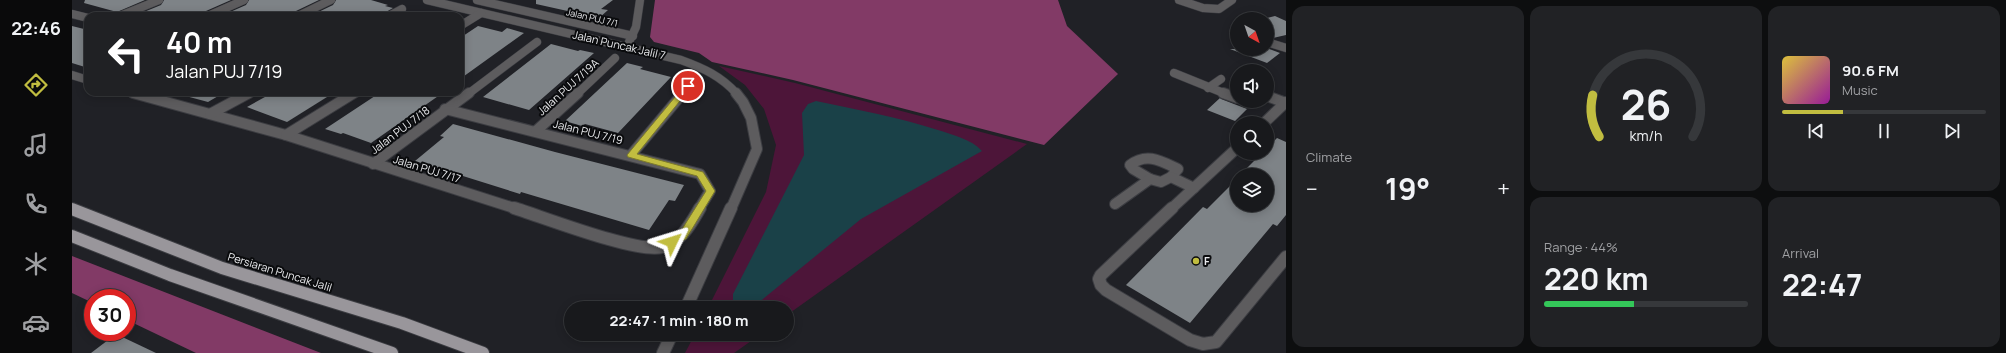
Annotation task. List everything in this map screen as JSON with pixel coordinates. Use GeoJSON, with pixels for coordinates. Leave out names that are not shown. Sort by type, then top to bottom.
{"type":"FeatureCollection","features":[{"type":"Feature","properties":{"kind":"main road","name":"Persiaran Puncak Jalil"},"geometry":{"type":"LineString","coordinates":[[72,209],[222,268],[402,323],[483,353]]}},
{"type":"Feature","properties":{"kind":"main road"},"geometry":{"type":"LineString","coordinates":[[72,236],[170,275],[392,353]]}},
{"type":"Feature","properties":{"kind":"street"},"geometry":{"type":"LineString","coordinates":[[130,12],[159,0]]}},
{"type":"Feature","properties":{"kind":"street"},"geometry":{"type":"LineString","coordinates":[[217,12],[244,0]]}},
{"type":"Feature","properties":{"kind":"street"},"geometry":{"type":"LineString","coordinates":[[306,12],[331,0]]}},
{"type":"Feature","properties":{"kind":"street","name":"Jalan Puncak Jalil 7"},"geometry":{"type":"LineString","coordinates":[[427,0],[625,46],[706,69],[734,90],[750,110],[755,128],[757,149],[690,301]]}},
{"type":"Feature","properties":{"kind":"street","name":"Jalan PUJ 7/1"},"geometry":{"type":"LineString","coordinates":[[477,0],[633,36]]}},
{"type":"Feature","properties":{"kind":"street"},"geometry":{"type":"LineString","coordinates":[[625,46],[633,36],[637,26],[640,0]]}},
{"type":"Feature","properties":{"kind":"street"},"geometry":{"type":"LineString","coordinates":[[1179,0],[1203,8],[1219,9],[1232,0]]}},
{"type":"Feature","properties":{"kind":"street"},"geometry":{"type":"LineString","coordinates":[[396,12],[402,9]]}},
{"type":"Feature","properties":{"kind":"street"},"geometry":{"type":"LineString","coordinates":[[464,24],[481,13]]}},
{"type":"Feature","properties":{"kind":"street"},"geometry":{"type":"LineString","coordinates":[[73,15],[84,17]]}},
{"type":"Feature","properties":{"kind":"street","name":"Jalan PUJ 7/18"},"geometry":{"type":"LineString","coordinates":[[464,95],[537,42]]}},
{"type":"Feature","properties":{"kind":"street"},"geometry":{"type":"LineString","coordinates":[[1274,44],[1286,48]]}},
{"type":"Feature","properties":{"kind":"street","name":"Jalan PUJ 7/19A"},"geometry":{"type":"LineString","coordinates":[[536,131],[615,58]]}},
{"type":"Feature","properties":{"kind":"street"},"geometry":{"type":"LineString","coordinates":[[1183,77],[1192,70]]}},
{"type":"Feature","properties":{"kind":"street"},"geometry":{"type":"LineString","coordinates":[[1174,73],[1230,96]]}},
{"type":"Feature","properties":{"kind":"street"},"geometry":{"type":"LineString","coordinates":[[72,75],[84,79]]}},
{"type":"Feature","properties":{"kind":"street"},"geometry":{"type":"LineString","coordinates":[[1208,88],[1221,79]]}},
{"type":"Feature","properties":{"kind":"street"},"geometry":{"type":"LineString","coordinates":[[631,155],[688,86]]}},
{"type":"Feature","properties":{"kind":"street","name":"Jalan PUJ 7/17"},"geometry":{"type":"LineString","coordinates":[[145,96],[286,135],[372,164],[637,246]]}},
{"type":"Feature","properties":{"kind":"street"},"geometry":{"type":"LineString","coordinates":[[210,114],[243,96]]}},
{"type":"Feature","properties":{"kind":"street"},"geometry":{"type":"LineString","coordinates":[[286,135],[349,96]]}},
{"type":"Feature","properties":{"kind":"street","name":"Jalan PUJ 7/18"},"geometry":{"type":"LineString","coordinates":[[372,164],[463,96]]}},
{"type":"Feature","properties":{"kind":"street"},"geometry":{"type":"LineString","coordinates":[[1271,116],[1286,102],[1274,98]]}},
{"type":"Feature","properties":{"kind":"street","name":"Jalan PUJ 7/19"},"geometry":{"type":"LineString","coordinates":[[445,109],[631,155],[700,174],[710,191],[682,236],[662,247],[637,246]]}},
{"type":"Feature","properties":{"kind":"street"},"geometry":{"type":"LineString","coordinates":[[1230,155],[1101,275],[1099,279],[1100,285],[1113,296],[1201,345],[1209,345],[1216,342],[1286,257]]}},
{"type":"Feature","properties":{"kind":"street"},"geometry":{"type":"LineString","coordinates":[[1144,157],[1154,158],[1178,169],[1171,177],[1161,182],[1150,179],[1133,169],[1130,165],[1137,159],[1144,157]]}},
{"type":"Feature","properties":{"kind":"street"},"geometry":{"type":"LineString","coordinates":[[1171,177],[1194,188]]}},
{"type":"Feature","properties":{"kind":"street"},"geometry":{"type":"LineString","coordinates":[[1115,204],[1150,179]]}},
{"type":"Feature","properties":{"kind":"street"},"geometry":{"type":"LineString","coordinates":[[662,353],[668,341]]}},
{"type":"Feature","properties":{"kind":"shaded area"},"geometry":{"type":"Polygon","coordinates":[[[655,0],[1058,0],[1067,26],[1118,74],[1044,145],[793,80],[712,62],[699,53],[654,42],[650,37],[655,0]]]}},
{"type":"Feature","properties":{"kind":"shaded area"},"geometry":{"type":"Polygon","coordinates":[[[719,66],[795,83],[1027,144],[794,310],[794,301],[712,301],[766,192],[776,145],[764,109],[745,85],[719,66]]]}},
{"type":"Feature","properties":{"kind":"shaded area"},"geometry":{"type":"Polygon","coordinates":[[[72,256],[321,353],[196,353],[136,324],[136,289],[84,289],[84,299],[72,293],[72,256]]]}},
{"type":"Feature","properties":{"kind":"shaded area"},"geometry":{"type":"Polygon","coordinates":[[[691,341],[751,341],[734,353],[685,353],[691,341]]]}},
{"type":"Feature","properties":{"kind":"water"},"geometry":{"type":"Polygon","coordinates":[[[816,101],[923,125],[962,138],[973,143],[982,151],[861,219],[761,301],[733,301],[733,294],[804,155],[802,113],[808,104],[816,101]]]}},
{"type":"Feature","properties":{"kind":"building"},"geometry":{"type":"Polygon","coordinates":[[[85,0],[145,0],[117,12],[84,3],[85,0]]]}},
{"type":"Feature","properties":{"kind":"building"},"geometry":{"type":"Polygon","coordinates":[[[164,0],[231,0],[205,12],[144,12],[161,5],[164,0]]]}},
{"type":"Feature","properties":{"kind":"building"},"geometry":{"type":"Polygon","coordinates":[[[249,0],[319,0],[295,12],[230,12],[246,5],[249,0]]]}},
{"type":"Feature","properties":{"kind":"building"},"geometry":{"type":"Polygon","coordinates":[[[336,0],[371,0],[393,8],[386,12],[318,12],[333,5],[336,0]]]}},
{"type":"Feature","properties":{"kind":"building"},"geometry":{"type":"Polygon","coordinates":[[[536,0],[613,0],[601,9],[608,10],[599,18],[536,4],[536,0]]]}},
{"type":"Feature","properties":{"kind":"building"},"geometry":{"type":"Polygon","coordinates":[[[1274,16],[1286,21],[1286,35],[1274,38],[1274,16]]]}},
{"type":"Feature","properties":{"kind":"building"},"geometry":{"type":"Polygon","coordinates":[[[72,26],[84,29],[84,67],[72,63],[72,26]]]}},
{"type":"Feature","properties":{"kind":"building"},"geometry":{"type":"Polygon","coordinates":[[[478,26],[502,32],[507,28],[524,33],[464,76],[464,35],[478,26]]]}},
{"type":"Feature","properties":{"kind":"building"},"geometry":{"type":"Polygon","coordinates":[[[551,44],[578,51],[580,50],[594,53],[529,110],[483,97],[551,44]]]}},
{"type":"Feature","properties":{"kind":"building"},"geometry":{"type":"Polygon","coordinates":[[[1274,51],[1280,53],[1267,63],[1248,56],[1274,56],[1274,51]]]}},
{"type":"Feature","properties":{"kind":"building"},"geometry":{"type":"Polygon","coordinates":[[[627,63],[643,67],[640,69],[671,77],[618,133],[585,124],[582,126],[565,121],[627,63]]]}},
{"type":"Feature","properties":{"kind":"building"},"geometry":{"type":"Polygon","coordinates":[[[186,96],[218,96],[208,102],[186,96]]]}},
{"type":"Feature","properties":{"kind":"building"},"geometry":{"type":"Polygon","coordinates":[[[267,96],[329,96],[287,122],[247,107],[267,96]]]}},
{"type":"Feature","properties":{"kind":"building"},"geometry":{"type":"Polygon","coordinates":[[[375,96],[438,96],[371,143],[343,133],[341,134],[325,129],[375,96]]]}},
{"type":"Feature","properties":{"kind":"building"},"geometry":{"type":"Polygon","coordinates":[[[1220,98],[1230,102],[1230,108],[1247,109],[1240,116],[1230,116],[1230,119],[1207,110],[1220,98]]]}},
{"type":"Feature","properties":{"kind":"building"},"geometry":{"type":"Polygon","coordinates":[[[453,124],[684,185],[675,201],[669,200],[649,230],[521,192],[520,194],[415,161],[444,137],[440,136],[453,124]]]}},
{"type":"Feature","properties":{"kind":"building","name":"F"},"geometry":{"type":"Polygon","coordinates":[[[1277,138],[1286,142],[1286,215],[1277,226],[1273,224],[1190,323],[1126,285],[1203,207],[1207,209],[1230,186],[1230,212],[1274,212],[1274,168],[1247,168],[1255,160],[1274,160],[1274,141],[1277,138]]]}},
{"type":"Feature","properties":{"kind":"building"},"geometry":{"type":"Polygon","coordinates":[[[107,341],[131,341],[156,353],[91,353],[107,341]]]}},
{"type":"Feature","properties":{"kind":"place","name":"F"},"geometry":{"type":"Point","coordinates":[1196,261]}},
{"type":"Feature","properties":{"kind":"route"},"geometry":{"type":"LineString","coordinates":[[672,242],[682,236],[710,191],[700,174],[631,155],[688,86]]}}]}
